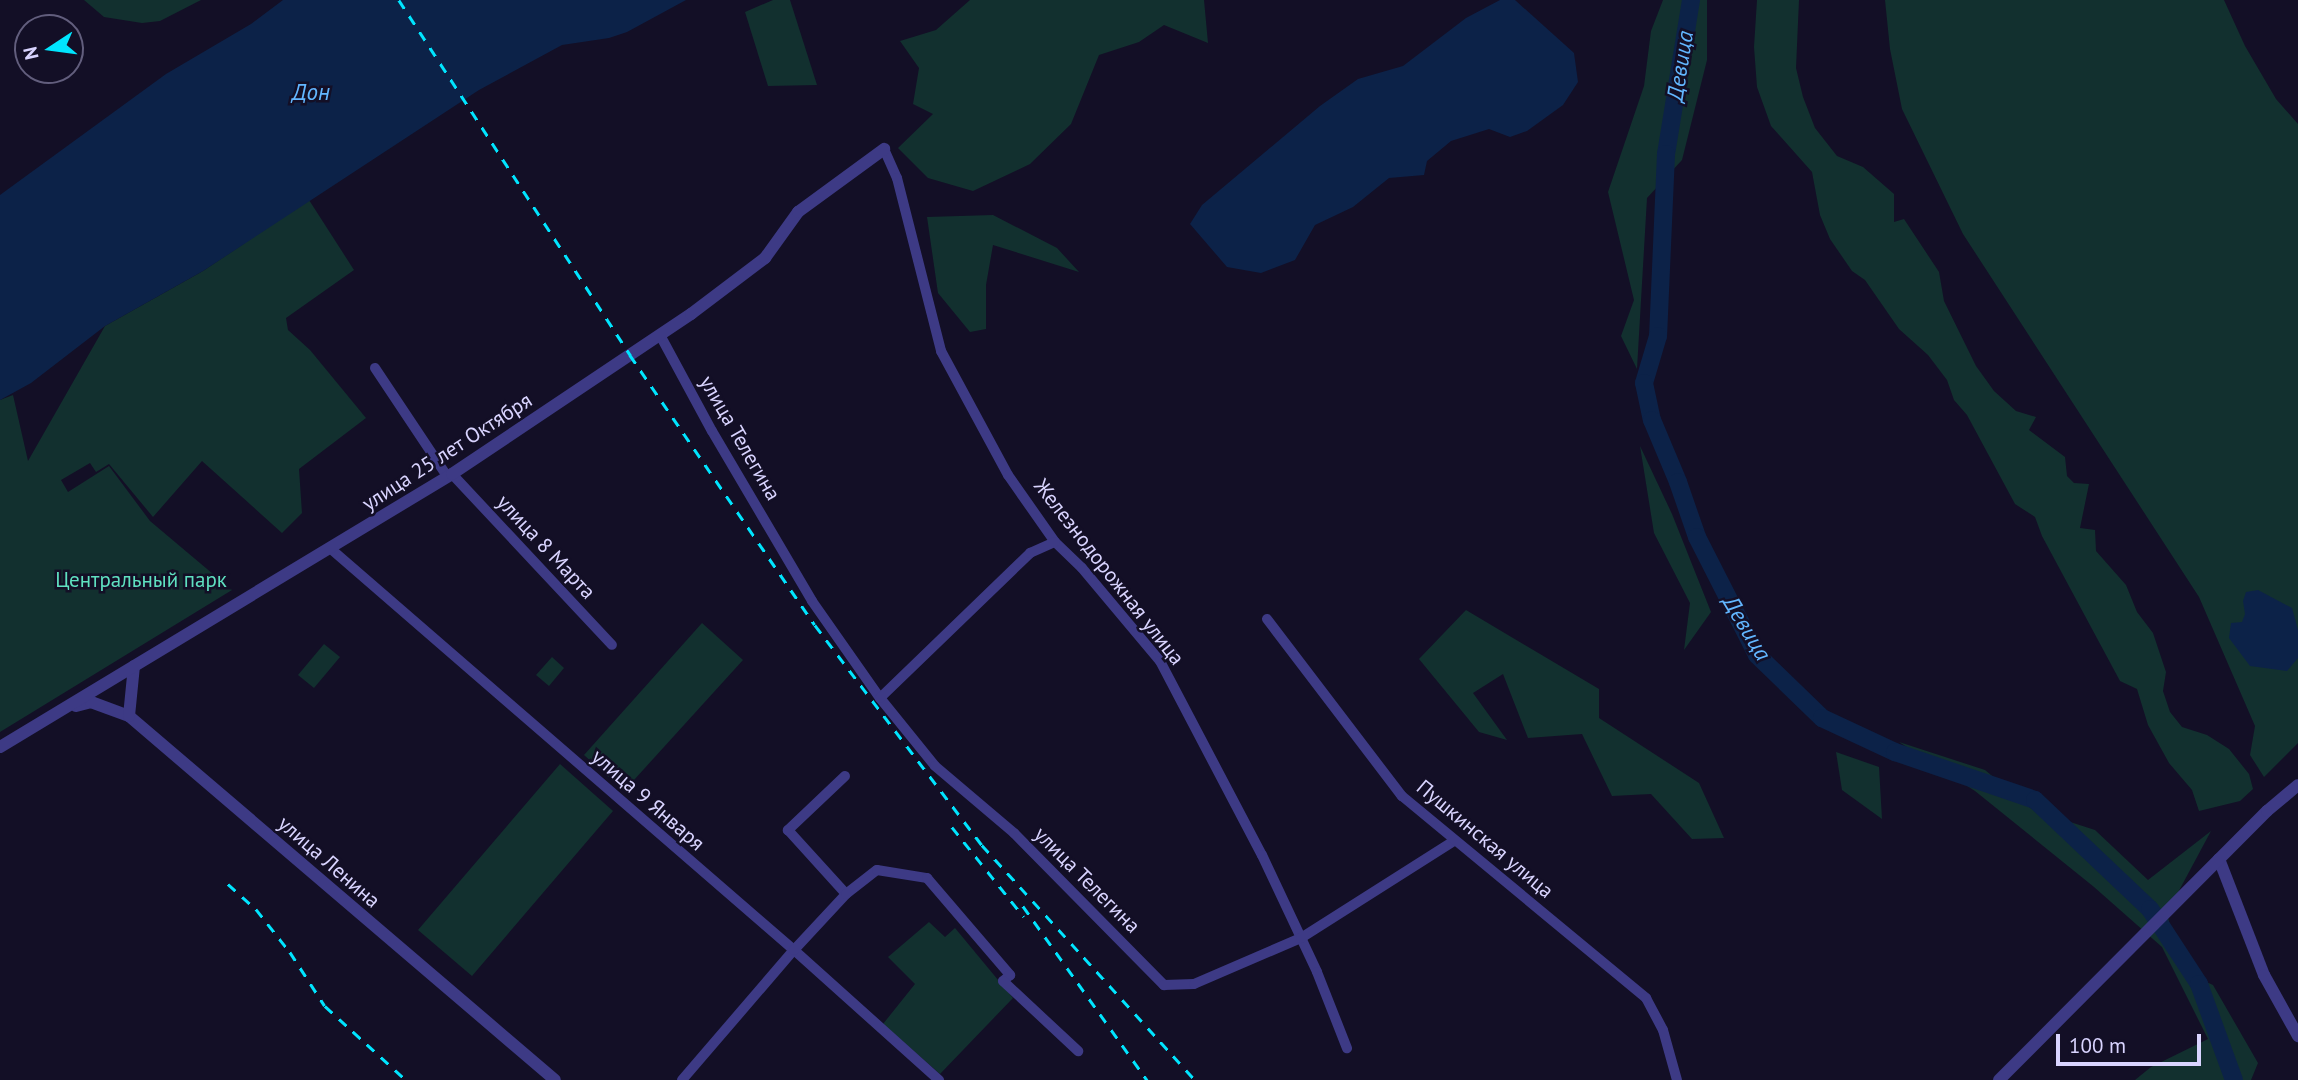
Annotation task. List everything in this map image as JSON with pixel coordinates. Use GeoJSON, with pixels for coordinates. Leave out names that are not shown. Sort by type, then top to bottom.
{"type":"FeatureCollection","features":[{"type":"Feature","properties":{"kind":"street","name":"улица 25 лет Октября"},"geometry":{"type":"LineString","coordinates":[[0,747],[331,549],[449,475],[660,335],[765,258],[798,212],[884,149]]}},
{"type":"Feature","properties":{"kind":"street","name":"Железнодорожная улица"},"geometry":{"type":"LineString","coordinates":[[884,149],[897,178],[941,351],[1009,475],[1055,542],[1082,568],[1160,661],[1262,855],[1301,938],[1347,1048]]}},
{"type":"Feature","properties":{"kind":"street","name":"улица Телегина"},"geometry":{"type":"LineString","coordinates":[[660,335],[712,431],[812,601],[880,698],[936,766],[1014,833],[1164,985],[1194,984],[1301,938],[1454,841]]}},
{"type":"Feature","properties":{"kind":"street","name":"улица 8 Марта"},"geometry":{"type":"LineString","coordinates":[[375,368],[449,475],[612,646]]}},
{"type":"Feature","properties":{"kind":"street"},"geometry":{"type":"LineString","coordinates":[[880,698],[1030,553],[1055,542]]}},
{"type":"Feature","properties":{"kind":"street","name":"улица 9 Января"},"geometry":{"type":"LineString","coordinates":[[331,549],[794,950],[939,1080]]}},
{"type":"Feature","properties":{"kind":"street","name":"Пушкинская улица"},"geometry":{"type":"LineString","coordinates":[[1266,619],[1402,796],[1646,998],[1663,1030],[1676,1080]]}},
{"type":"Feature","properties":{"kind":"street"},"geometry":{"type":"LineString","coordinates":[[129,716],[135,666]]}},
{"type":"Feature","properties":{"kind":"street","name":"улица Ленина"},"geometry":{"type":"LineString","coordinates":[[65,709],[91,702],[129,716],[555,1080]]}},
{"type":"Feature","properties":{"kind":"street"},"geometry":{"type":"LineString","coordinates":[[845,776],[788,830],[846,894]]}},
{"type":"Feature","properties":{"kind":"street"},"geometry":{"type":"LineString","coordinates":[[1999,1080],[2219,859],[2298,785]]}},
{"type":"Feature","properties":{"kind":"street"},"geometry":{"type":"LineString","coordinates":[[2219,859],[2264,975],[2298,1036]]}},
{"type":"Feature","properties":{"kind":"street"},"geometry":{"type":"LineString","coordinates":[[682,1080],[794,950],[846,894],[877,870],[927,878],[1010,975],[1003,981],[1078,1051]]}},
{"type":"Feature","properties":{"kind":"green space"},"geometry":{"type":"Polygon","coordinates":[[[84,0],[201,0],[160,21],[142,23],[104,17],[84,0]]]}},
{"type":"Feature","properties":{"kind":"green space"},"geometry":{"type":"Polygon","coordinates":[[[773,0],[790,0],[817,85],[768,86],[745,12],[773,0]]]}},
{"type":"Feature","properties":{"kind":"green space"},"geometry":{"type":"Polygon","coordinates":[[[970,0],[1204,0],[1208,43],[1164,25],[1139,42],[1099,55],[1071,124],[1030,164],[973,191],[928,178],[898,148],[933,114],[913,104],[919,68],[900,41],[936,30],[970,0]]]}},
{"type":"Feature","properties":{"kind":"green space"},"geometry":{"type":"Polygon","coordinates":[[[1663,0],[1707,0],[1707,60],[1682,160],[1647,198],[1637,369],[1621,336],[1634,300],[1608,192],[1644,86],[1651,31],[1663,0]]]}},
{"type":"Feature","properties":{"kind":"green space"},"geometry":{"type":"Polygon","coordinates":[[[1757,0],[1799,0],[1796,68],[1815,128],[1837,156],[1863,167],[1894,194],[1894,222],[1904,219],[1939,272],[1944,301],[1976,366],[1994,391],[2016,411],[2036,417],[2029,430],[2065,457],[2067,476],[2074,483],[2089,484],[2080,528],[2095,530],[2096,551],[2126,585],[2137,612],[2153,633],[2166,672],[2163,691],[2170,712],[2182,727],[2207,735],[2229,749],[2249,774],[2253,789],[2240,801],[2199,811],[2192,790],[2169,763],[2148,725],[2137,689],[2120,681],[2042,536],[2035,517],[2015,504],[1967,415],[1954,400],[1947,380],[1928,355],[1899,329],[1865,280],[1852,271],[1830,239],[1820,215],[1812,172],[1771,126],[1757,87],[1754,47],[1757,0]]]}},
{"type":"Feature","properties":{"kind":"green space"},"geometry":{"type":"Polygon","coordinates":[[[1885,0],[2224,0],[2245,46],[2276,99],[2298,124],[2298,743],[2264,777],[2250,755],[2255,726],[2199,597],[1963,234],[1902,109],[1890,49],[1885,0]]]}},
{"type":"Feature","properties":{"kind":"green space","name":"Центральный парк"},"geometry":{"type":"Polygon","coordinates":[[[309,200],[354,270],[286,318],[288,330],[310,350],[366,418],[299,469],[302,513],[282,533],[202,461],[153,517],[109,464],[96,472],[90,463],[61,480],[68,492],[109,466],[150,521],[232,590],[0,732],[0,400],[13,395],[28,461],[105,326],[203,271],[309,200]]]}},
{"type":"Feature","properties":{"kind":"green space"},"geometry":{"type":"Polygon","coordinates":[[[993,215],[1057,248],[1079,272],[993,245],[986,285],[986,329],[970,332],[938,293],[927,217],[993,215]]]}},
{"type":"Feature","properties":{"kind":"green space"},"geometry":{"type":"Polygon","coordinates":[[[1640,446],[1672,514],[1711,612],[1684,650],[1690,603],[1654,533],[1640,446]]]}},
{"type":"Feature","properties":{"kind":"green space"},"geometry":{"type":"Polygon","coordinates":[[[1466,610],[1599,689],[1599,718],[1699,783],[1724,838],[1692,839],[1651,794],[1612,796],[1582,734],[1528,738],[1503,674],[1473,693],[1507,740],[1479,732],[1419,659],[1466,610]]]}},
{"type":"Feature","properties":{"kind":"green space"},"geometry":{"type":"Polygon","coordinates":[[[702,623],[743,660],[624,791],[584,755],[702,623]]]}},
{"type":"Feature","properties":{"kind":"green space"},"geometry":{"type":"Polygon","coordinates":[[[324,644],[340,657],[314,688],[298,675],[324,644]]]}},
{"type":"Feature","properties":{"kind":"green space"},"geometry":{"type":"Polygon","coordinates":[[[552,657],[564,668],[549,686],[536,675],[552,657]]]}},
{"type":"Feature","properties":{"kind":"green space"},"geometry":{"type":"Polygon","coordinates":[[[1899,742],[1985,770],[2033,810],[2095,830],[2148,880],[2211,831],[2167,913],[2181,970],[2213,985],[2258,1063],[2251,1080],[2135,1080],[2151,1067],[2208,1039],[2162,947],[2094,887],[1975,791],[1899,742]]]}},
{"type":"Feature","properties":{"kind":"green space"},"geometry":{"type":"Polygon","coordinates":[[[1836,752],[1879,767],[1882,819],[1842,790],[1836,752]]]}},
{"type":"Feature","properties":{"kind":"green space"},"geometry":{"type":"Polygon","coordinates":[[[560,764],[613,811],[472,976],[418,930],[560,764]]]}},
{"type":"Feature","properties":{"kind":"green space"},"geometry":{"type":"Polygon","coordinates":[[[929,922],[945,937],[955,928],[1013,998],[940,1074],[883,1024],[915,984],[888,957],[929,922]]]}},
{"type":"Feature","properties":{"kind":"water","name":"Дон"},"geometry":{"type":"Polygon","coordinates":[[[283,0],[686,0],[627,32],[609,38],[562,45],[479,90],[203,271],[105,326],[31,383],[0,400],[0,195],[166,74],[251,24],[283,0]]]}},
{"type":"Feature","properties":{"kind":"water"},"geometry":{"type":"Polygon","coordinates":[[[1500,0],[1515,0],[1574,53],[1578,82],[1563,105],[1527,131],[1510,137],[1489,129],[1451,141],[1427,161],[1424,175],[1389,178],[1353,207],[1315,225],[1295,260],[1261,273],[1227,267],[1190,224],[1202,205],[1320,106],[1358,79],[1403,66],[1466,18],[1500,0]]]}},
{"type":"Feature","properties":{"kind":"water"},"geometry":{"type":"Polygon","coordinates":[[[2258,590],[2292,608],[2298,630],[2298,658],[2287,671],[2250,666],[2229,638],[2231,623],[2242,622],[2245,614],[2243,601],[2246,592],[2258,590]]]}},
{"type":"Feature","properties":{"kind":"waterway","name":"Девица"},"geometry":{"type":"LineString","coordinates":[[1691,0],[1666,154],[1658,336],[1644,383],[1652,420],[1697,537],[1757,655],[1822,718],[1895,752],[2035,800],[2150,909],[2199,984],[2234,1080]]}},
{"type":"Feature","properties":{"kind":"railway"},"geometry":{"type":"LineString","coordinates":[[399,0],[630,355],[815,625],[982,845],[1195,1080]]}},
{"type":"Feature","properties":{"kind":"railway"},"geometry":{"type":"LineString","coordinates":[[952,827],[1024,917]]}},
{"type":"Feature","properties":{"kind":"railway"},"geometry":{"type":"LineString","coordinates":[[228,884],[256,909],[290,952],[325,1006],[406,1080]]}},
{"type":"Feature","properties":{"kind":"railway"},"geometry":{"type":"LineString","coordinates":[[1023,906],[1147,1080]]}}]}
